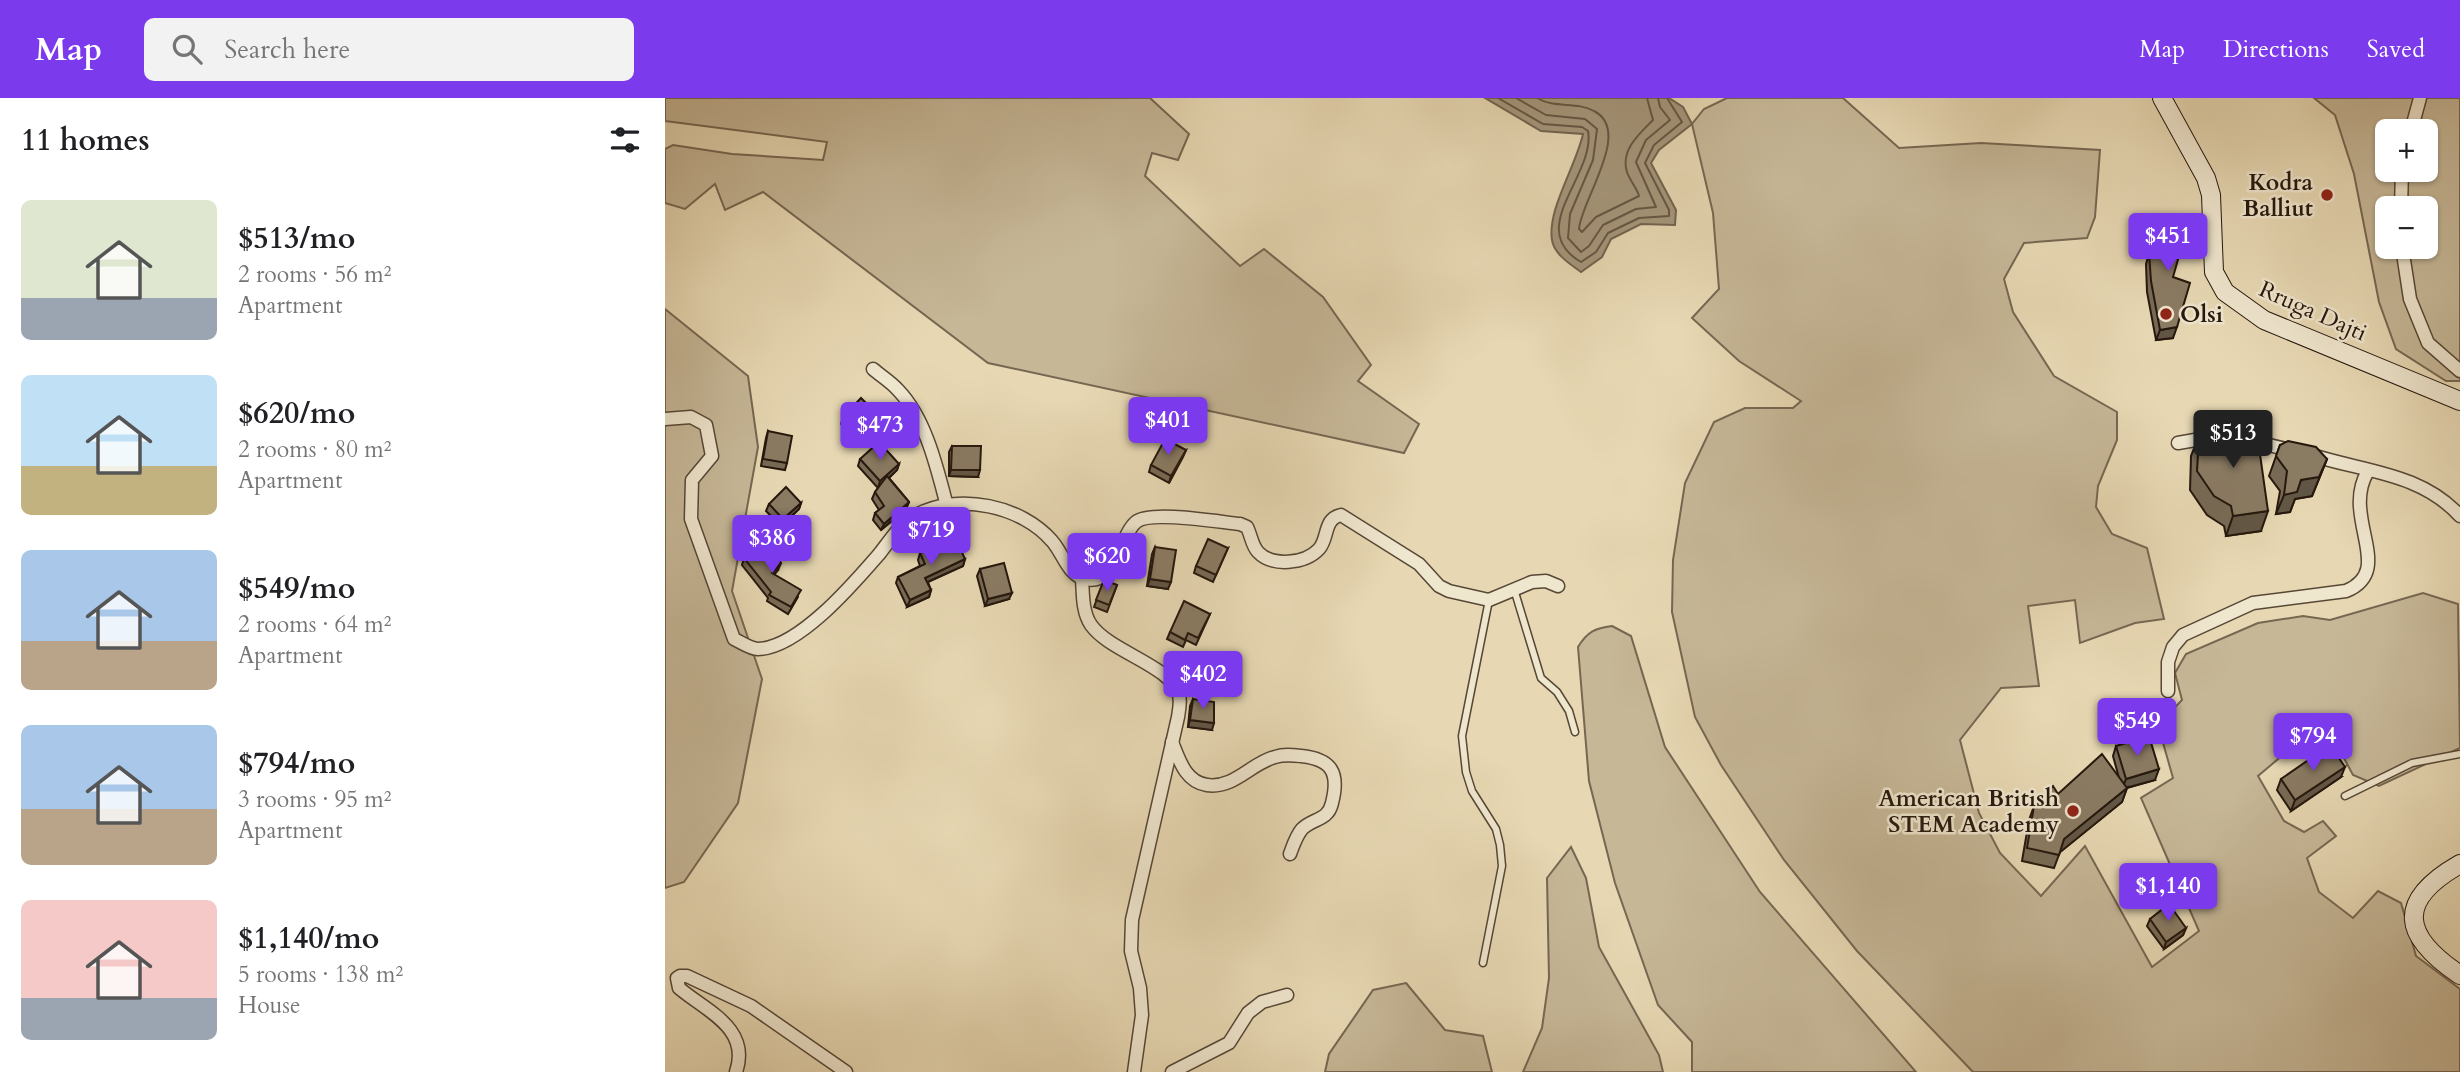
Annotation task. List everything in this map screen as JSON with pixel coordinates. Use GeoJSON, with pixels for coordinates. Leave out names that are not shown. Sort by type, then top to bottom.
{"type":"FeatureCollection","features":[{"type":"Feature","properties":{"kind":"main road","name":"Rruga Dajti"},"geometry":{"type":"LineString","coordinates":[[2162,98],[2206,178],[2211,195],[2214,272],[2225,292],[2264,320],[2460,401]]}},
{"type":"Feature","properties":{"kind":"main road"},"geometry":{"type":"LineString","coordinates":[[2460,864],[2440,875],[2420,894],[2414,918],[2421,943],[2460,975]]}},
{"type":"Feature","properties":{"kind":"street"},"geometry":{"type":"LineString","coordinates":[[2414,119],[2420,98]]}},
{"type":"Feature","properties":{"kind":"street"},"geometry":{"type":"LineString","coordinates":[[2404,259],[2410,299],[2428,343],[2460,371]]}},
{"type":"Feature","properties":{"kind":"street"},"geometry":{"type":"LineString","coordinates":[[873,369],[899,391],[916,419],[935,461],[947,506]]}},
{"type":"Feature","properties":{"kind":"street"},"geometry":{"type":"LineString","coordinates":[[665,419],[691,417],[706,425],[712,456],[692,480],[691,519],[734,639],[755,650],[780,645],[832,604],[899,528],[914,516],[947,506],[1006,509],[1033,522],[1053,542],[1070,568],[1082,578],[1096,579],[1108,571],[1132,527],[1146,517],[1240,524],[1247,527],[1260,555],[1269,560],[1292,562],[1303,560],[1320,548],[1329,522],[1341,514],[1419,564],[1439,586],[1489,600],[1514,589],[1546,581],[1558,586]]}},
{"type":"Feature","properties":{"kind":"street"},"geometry":{"type":"LineString","coordinates":[[2178,443],[2230,437],[2402,478],[2435,492],[2460,516]]}},
{"type":"Feature","properties":{"kind":"street"},"geometry":{"type":"LineString","coordinates":[[2168,691],[2168,662],[2173,647],[2183,635],[2253,603],[2346,591],[2360,585],[2370,568],[2359,509],[2359,492],[2368,471]]}},
{"type":"Feature","properties":{"kind":"street"},"geometry":{"type":"LineString","coordinates":[[1082,578],[1083,606],[1091,625],[1108,641],[1174,683],[1180,697],[1132,920],[1131,951],[1140,988],[1142,1014],[1134,1072]]}},
{"type":"Feature","properties":{"kind":"street"},"geometry":{"type":"LineString","coordinates":[[1172,742],[1191,779],[1206,785],[1223,785],[1272,757],[1287,754],[1319,758],[1328,762],[1333,772],[1332,805],[1324,818],[1302,828],[1290,854]]}},
{"type":"Feature","properties":{"kind":"street"},"geometry":{"type":"LineString","coordinates":[[736,1072],[740,1054],[737,1040],[719,1017],[679,988],[677,978],[687,976],[751,1006],[846,1072]]}},
{"type":"Feature","properties":{"kind":"street"},"geometry":{"type":"LineString","coordinates":[[1172,1072],[1229,1043],[1253,1008],[1287,995]]}},
{"type":"Feature","properties":{"kind":"lane"},"geometry":{"type":"LineString","coordinates":[[1514,589],[1541,678],[1563,701],[1575,732]]}},
{"type":"Feature","properties":{"kind":"lane"},"geometry":{"type":"LineString","coordinates":[[1483,963],[1502,866],[1496,829],[1472,791],[1466,772],[1462,736],[1489,600]]}},
{"type":"Feature","properties":{"kind":"lane"},"geometry":{"type":"LineString","coordinates":[[2345,796],[2412,763],[2460,754]]}},
{"type":"Feature","properties":{"kind":"shaded area"},"geometry":{"type":"Polygon","coordinates":[[[665,98],[1150,98],[1189,134],[1178,160],[1152,153],[1145,176],[1240,266],[1264,249],[1323,297],[1371,365],[1358,381],[1419,424],[1404,453],[988,363],[763,192],[725,210],[715,184],[685,209],[665,203],[665,149],[673,145],[732,154],[823,160],[827,142],[665,121],[665,98]]]}},
{"type":"Feature","properties":{"kind":"shaded area"},"geometry":{"type":"Polygon","coordinates":[[[1727,98],[1843,98],[1899,148],[1981,143],[2100,150],[2095,217],[2087,238],[2024,243],[2004,279],[2013,312],[2054,376],[2117,412],[2117,440],[2098,486],[2096,507],[2112,534],[2147,548],[2164,619],[2135,623],[2080,643],[2075,600],[2028,606],[2039,686],[2001,688],[1960,740],[1979,813],[2000,853],[2041,896],[2085,846],[2152,967],[2199,931],[2141,798],[2173,778],[2158,725],[2182,700],[2175,673],[2186,654],[2258,623],[2303,616],[2330,620],[2423,593],[2458,604],[2460,748],[2379,786],[2353,775],[2338,747],[2316,727],[2258,776],[2284,821],[2304,832],[2323,821],[2336,836],[2307,858],[2319,892],[2353,918],[2378,891],[2401,903],[2416,956],[2460,989],[2460,1072],[1973,1072],[1857,951],[1784,860],[1721,765],[1695,717],[1672,612],[1673,560],[1685,483],[1714,422],[1745,408],[1793,408],[1801,401],[1739,361],[1692,318],[1719,289],[1713,213],[1692,124],[1704,109],[1727,98]]]}},
{"type":"Feature","properties":{"kind":"shaded area"},"geometry":{"type":"Polygon","coordinates":[[[2314,98],[2460,98],[2460,381],[2446,381],[2396,349],[2379,302],[2354,174],[2335,115],[2314,98]]]}},
{"type":"Feature","properties":{"kind":"shaded area"},"geometry":{"type":"Polygon","coordinates":[[[665,309],[748,376],[758,447],[732,591],[762,679],[738,803],[684,882],[665,888],[665,309]]]}},
{"type":"Feature","properties":{"kind":"shaded area"},"geometry":{"type":"Polygon","coordinates":[[[1612,626],[1631,636],[1665,747],[1760,892],[1916,1072],[1692,1072],[1692,1042],[1658,1005],[1615,883],[1589,781],[1578,647],[1592,632],[1612,626]]]}},
{"type":"Feature","properties":{"kind":"shaded area"},"geometry":{"type":"Polygon","coordinates":[[[1571,847],[1586,878],[1599,947],[1659,1055],[1663,1072],[1523,1072],[1542,1028],[1549,978],[1547,878],[1571,847]]]}},
{"type":"Feature","properties":{"kind":"shaded area"},"geometry":{"type":"Polygon","coordinates":[[[1406,983],[1445,1030],[1483,1036],[1492,1072],[1325,1072],[1329,1054],[1373,990],[1406,983]]]}},
{"type":"Feature","properties":{"kind":"water"},"geometry":{"type":"Polygon","coordinates":[[[1485,98],[1669,98],[1683,107],[1692,124],[1659,150],[1651,163],[1676,210],[1675,225],[1641,224],[1611,239],[1602,257],[1581,272],[1556,250],[1552,240],[1552,228],[1558,202],[1583,134],[1541,131],[1485,98]]]}},
{"type":"Feature","properties":{"kind":"building"},"geometry":{"type":"Polygon","coordinates":[[[2168,215],[2187,228],[2173,277],[2190,283],[2177,327],[2160,330],[2149,253],[2154,235],[2168,215]]]}},
{"type":"Feature","properties":{"kind":"building"},"geometry":{"type":"Polygon","coordinates":[[[861,398],[878,415],[860,434],[843,417],[861,398]]]}},
{"type":"Feature","properties":{"kind":"building"},"geometry":{"type":"Polygon","coordinates":[[[2221,430],[2257,433],[2268,511],[2233,516],[2231,506],[2214,496],[2197,471],[2199,436],[2221,430]]]}},
{"type":"Feature","properties":{"kind":"building"},"geometry":{"type":"Polygon","coordinates":[[[768,431],[792,436],[787,463],[763,459],[768,431]]]}},
{"type":"Feature","properties":{"kind":"building"},"geometry":{"type":"Polygon","coordinates":[[[1165,439],[1186,450],[1171,476],[1151,465],[1165,439]]]}},
{"type":"Feature","properties":{"kind":"building"},"geometry":{"type":"Polygon","coordinates":[[[2288,441],[2316,447],[2327,459],[2319,477],[2301,480],[2297,492],[2284,495],[2287,471],[2276,456],[2280,445],[2288,441]]]}},
{"type":"Feature","properties":{"kind":"building"},"geometry":{"type":"Polygon","coordinates":[[[879,442],[899,464],[880,481],[860,459],[879,442]]]}},
{"type":"Feature","properties":{"kind":"building"},"geometry":{"type":"Polygon","coordinates":[[[952,446],[981,446],[980,470],[951,470],[952,446]]]}},
{"type":"Feature","properties":{"kind":"building"},"geometry":{"type":"Polygon","coordinates":[[[887,476],[909,502],[884,524],[875,513],[884,506],[875,492],[887,476]]]}},
{"type":"Feature","properties":{"kind":"building"},"geometry":{"type":"Polygon","coordinates":[[[786,487],[801,503],[783,519],[769,504],[786,487]]]}},
{"type":"Feature","properties":{"kind":"building"},"geometry":{"type":"Polygon","coordinates":[[[955,537],[965,559],[925,578],[931,590],[910,600],[898,577],[925,564],[920,553],[955,537]]]}},
{"type":"Feature","properties":{"kind":"building"},"geometry":{"type":"Polygon","coordinates":[[[1208,539],[1228,548],[1216,575],[1196,566],[1208,539]]]}},
{"type":"Feature","properties":{"kind":"building"},"geometry":{"type":"Polygon","coordinates":[[[767,543],[781,563],[772,573],[801,590],[791,607],[769,595],[771,592],[744,558],[767,543]]]}},
{"type":"Feature","properties":{"kind":"building"},"geometry":{"type":"Polygon","coordinates":[[[1155,547],[1176,550],[1171,582],[1150,579],[1155,547]]]}},
{"type":"Feature","properties":{"kind":"building"},"geometry":{"type":"Polygon","coordinates":[[[1004,563],[1012,593],[988,599],[980,569],[1004,563]]]}},
{"type":"Feature","properties":{"kind":"building"},"geometry":{"type":"Polygon","coordinates":[[[1104,580],[1117,585],[1109,605],[1096,600],[1104,580]]]}},
{"type":"Feature","properties":{"kind":"building"},"geometry":{"type":"Polygon","coordinates":[[[1184,601],[1210,614],[1198,638],[1188,633],[1185,640],[1170,632],[1184,601]]]}},
{"type":"Feature","properties":{"kind":"building"},"geometry":{"type":"Polygon","coordinates":[[[1193,699],[1214,702],[1214,723],[1190,720],[1193,699]]]}},
{"type":"Feature","properties":{"kind":"building"},"geometry":{"type":"Polygon","coordinates":[[[2149,736],[2159,769],[2126,779],[2116,746],[2149,736]]]}},
{"type":"Feature","properties":{"kind":"building"},"geometry":{"type":"Polygon","coordinates":[[[2330,745],[2345,767],[2295,800],[2281,779],[2330,745]]]}},
{"type":"Feature","properties":{"kind":"building"},"geometry":{"type":"Polygon","coordinates":[[[2102,754],[2127,788],[2064,839],[2059,855],[2027,848],[2034,806],[2053,786],[2058,794],[2102,754]]]}},
{"type":"Feature","properties":{"kind":"building"},"geometry":{"type":"Polygon","coordinates":[[[2169,904],[2186,928],[2166,942],[2150,919],[2169,904]]]}},
{"type":"Feature","properties":{"kind":"place","name":"Kodra Balliut"},"geometry":{"type":"Point","coordinates":[2327,195]}},
{"type":"Feature","properties":{"kind":"place","name":"Olsi"},"geometry":{"type":"Point","coordinates":[2166,314]}},
{"type":"Feature","properties":{"kind":"place","name":"American British STEM Academy"},"geometry":{"type":"Point","coordinates":[2073,811]}}]}
